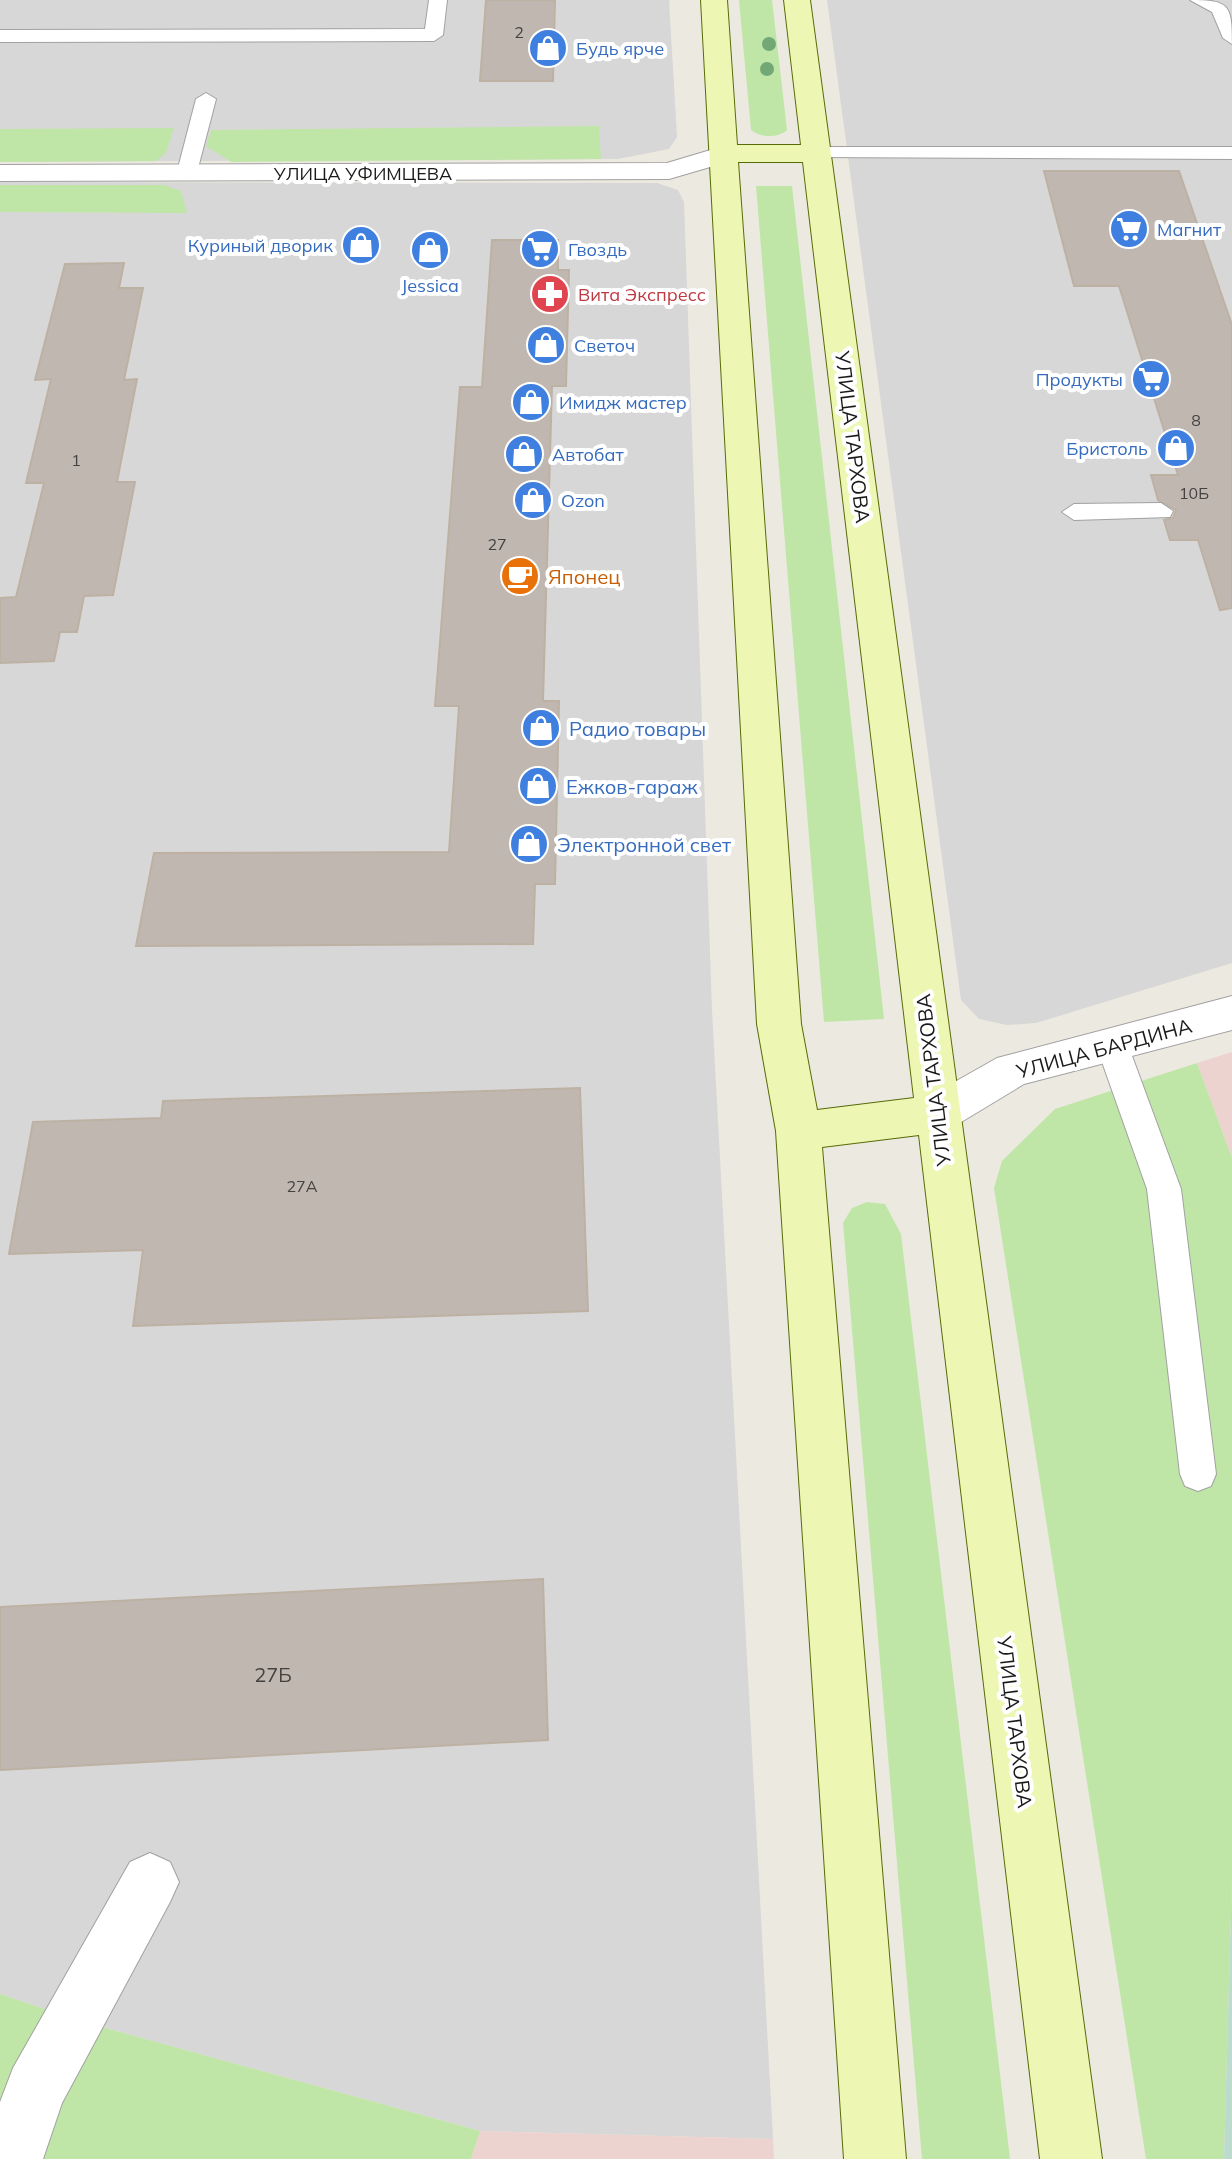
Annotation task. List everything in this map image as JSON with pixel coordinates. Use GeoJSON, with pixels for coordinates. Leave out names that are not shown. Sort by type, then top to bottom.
{"type":"FeatureCollection","features":[{"type":"Feature","properties":{"kind":"main road"},"geometry":{"type":"LineString","coordinates":[[714,0],[779,1024],[798,1131],[875,2159]]}},
{"type":"Feature","properties":{"kind":"main road","name":"УЛИЦА ТАРХОВА"},"geometry":{"type":"LineString","coordinates":[[797,0],[1071,2159]]}},
{"type":"Feature","properties":{"kind":"main road"},"geometry":{"type":"LineString","coordinates":[[724,154],[818,153]]}},
{"type":"Feature","properties":{"kind":"main road"},"geometry":{"type":"LineString","coordinates":[[798,1131],[937,1114]]}},
{"type":"Feature","properties":{"kind":"street","name":"УЛИЦА УФИМЦЕВА"},"geometry":{"type":"LineString","coordinates":[[0,173],[669,171],[724,154]]}},
{"type":"Feature","properties":{"kind":"street","name":"УЛИЦА БАРДИНА"},"geometry":{"type":"LineString","coordinates":[[937,1114],[1012,1070],[1232,1013]]}},
{"type":"Feature","properties":{"kind":"street"},"geometry":{"type":"LineString","coordinates":[[12,2159],[35,2090],[150,1882]]}},
{"type":"Feature","properties":{"kind":"lane"},"geometry":{"type":"LineString","coordinates":[[0,36],[220,43],[434,35],[438,0]]}},
{"type":"Feature","properties":{"kind":"lane"},"geometry":{"type":"LineString","coordinates":[[1199,0],[1220,9],[1232,38]]}},
{"type":"Feature","properties":{"kind":"lane"},"geometry":{"type":"LineString","coordinates":[[187,172],[206,99]]}},
{"type":"Feature","properties":{"kind":"lane"},"geometry":{"type":"LineString","coordinates":[[818,153],[1232,153]]}},
{"type":"Feature","properties":{"kind":"lane"},"geometry":{"type":"LineString","coordinates":[[1074,512],[1161,511]]}},
{"type":"Feature","properties":{"kind":"lane"},"geometry":{"type":"LineString","coordinates":[[1112,1045],[1164,1189],[1198,1474]]}},
{"type":"Feature","properties":{"kind":"shaded area"},"geometry":{"type":"Polygon","coordinates":[[[0,0],[669,0],[677,137],[669,149],[618,159],[0,162],[0,0]]]}},
{"type":"Feature","properties":{"kind":"shaded area"},"geometry":{"type":"Polygon","coordinates":[[[827,0],[1232,0],[1232,963],[1036,1023],[1007,1025],[979,1019],[961,1000],[827,0]]]}},
{"type":"Feature","properties":{"kind":"shaded area"},"geometry":{"type":"Polygon","coordinates":[[[0,182],[657,183],[678,190],[684,202],[712,1010],[773,2139],[480,2131],[80,2021],[0,1994],[0,182]]]}},
{"type":"Feature","properties":{"kind":"shaded area"},"geometry":{"type":"Polygon","coordinates":[[[1232,1052],[1232,1158],[1197,1063],[1232,1052]]]}},
{"type":"Feature","properties":{"kind":"shaded area"},"geometry":{"type":"Polygon","coordinates":[[[480,2131],[773,2139],[774,2159],[471,2159],[480,2131]]]}},
{"type":"Feature","properties":{"kind":"green space"},"geometry":{"type":"Polygon","coordinates":[[[739,0],[772,0],[787,130],[774,136],[764,136],[751,130],[739,0]]]}},
{"type":"Feature","properties":{"kind":"green space"},"geometry":{"type":"Polygon","coordinates":[[[599,126],[601,159],[231,162],[206,146],[211,130],[599,126]]]}},
{"type":"Feature","properties":{"kind":"green space"},"geometry":{"type":"Polygon","coordinates":[[[174,128],[166,153],[156,161],[0,162],[0,129],[174,128]]]}},
{"type":"Feature","properties":{"kind":"green space"},"geometry":{"type":"Polygon","coordinates":[[[0,185],[164,185],[181,191],[187,213],[0,212],[0,185]]]}},
{"type":"Feature","properties":{"kind":"green space"},"geometry":{"type":"Polygon","coordinates":[[[756,186],[792,186],[884,1019],[824,1022],[756,186]]]}},
{"type":"Feature","properties":{"kind":"green space"},"geometry":{"type":"Polygon","coordinates":[[[1197,1063],[1232,1158],[1232,1878],[1224,2159],[1146,2159],[994,1188],[1002,1161],[1055,1109],[1197,1063]]]}},
{"type":"Feature","properties":{"kind":"green space"},"geometry":{"type":"Polygon","coordinates":[[[867,1202],[885,1204],[901,1234],[1010,2159],[922,2159],[843,1223],[852,1208],[867,1202]]]}},
{"type":"Feature","properties":{"kind":"green space"},"geometry":{"type":"Polygon","coordinates":[[[1232,1878],[1232,2159],[1224,2159],[1232,1878]]]}},
{"type":"Feature","properties":{"kind":"green space"},"geometry":{"type":"Polygon","coordinates":[[[0,1994],[80,2021],[480,2131],[471,2159],[0,2159],[0,1994]]]}},
{"type":"Feature","properties":{"kind":"building"},"geometry":{"type":"Polygon","coordinates":[[[486,0],[555,0],[553,81],[480,81],[486,0]]]}},
{"type":"Feature","properties":{"kind":"building"},"geometry":{"type":"Polygon","coordinates":[[[1044,171],[1179,171],[1232,325],[1232,608],[1220,610],[1198,540],[1170,540],[1164,520],[1173,518],[1176,510],[1158,500],[1151,475],[1178,475],[1119,286],[1074,286],[1044,171]]]}},
{"type":"Feature","properties":{"kind":"building"},"geometry":{"type":"Polygon","coordinates":[[[492,240],[558,240],[558,270],[569,270],[566,386],[552,386],[543,701],[559,701],[555,884],[535,884],[533,944],[136,946],[154,853],[449,852],[459,706],[435,706],[460,387],[482,387],[492,240]]]}},
{"type":"Feature","properties":{"kind":"building"},"geometry":{"type":"Polygon","coordinates":[[[124,263],[119,288],[143,288],[124,380],[137,379],[117,482],[135,482],[113,595],[84,596],[77,632],[60,632],[54,661],[0,663],[0,598],[16,597],[44,483],[26,483],[51,379],[35,380],[65,264],[124,263]]]}},
{"type":"Feature","properties":{"kind":"building"},"geometry":{"type":"Polygon","coordinates":[[[580,1088],[588,1311],[133,1326],[143,1250],[9,1254],[33,1122],[161,1118],[163,1101],[580,1088]]]}},
{"type":"Feature","properties":{"kind":"building"},"geometry":{"type":"Polygon","coordinates":[[[543,1579],[548,1740],[0,1770],[0,1607],[543,1579]]]}},
{"type":"Feature","properties":{"kind":"place","name":"Будь ярче"},"geometry":{"type":"Point","coordinates":[548,48]}},
{"type":"Feature","properties":{"kind":"place","name":"Магнит"},"geometry":{"type":"Point","coordinates":[1129,229]}},
{"type":"Feature","properties":{"kind":"place","name":"Куриный дворик"},"geometry":{"type":"Point","coordinates":[361,245]}},
{"type":"Feature","properties":{"kind":"place","name":"Гвоздь"},"geometry":{"type":"Point","coordinates":[540,249]}},
{"type":"Feature","properties":{"kind":"place","name":"Jessica"},"geometry":{"type":"Point","coordinates":[430,250]}},
{"type":"Feature","properties":{"kind":"place","name":"Вита Экспресс"},"geometry":{"type":"Point","coordinates":[550,294]}},
{"type":"Feature","properties":{"kind":"place","name":"Светоч"},"geometry":{"type":"Point","coordinates":[546,345]}},
{"type":"Feature","properties":{"kind":"place","name":"Продукты"},"geometry":{"type":"Point","coordinates":[1151,379]}},
{"type":"Feature","properties":{"kind":"place","name":"Имидж мастер"},"geometry":{"type":"Point","coordinates":[531,402]}},
{"type":"Feature","properties":{"kind":"place","name":"Бристоль"},"geometry":{"type":"Point","coordinates":[1176,448]}},
{"type":"Feature","properties":{"kind":"place","name":"Автобат"},"geometry":{"type":"Point","coordinates":[524,454]}},
{"type":"Feature","properties":{"kind":"place","name":"Ozon"},"geometry":{"type":"Point","coordinates":[533,500]}},
{"type":"Feature","properties":{"kind":"place","name":"Японец"},"geometry":{"type":"Point","coordinates":[520,576]}},
{"type":"Feature","properties":{"kind":"place","name":"Радио товары"},"geometry":{"type":"Point","coordinates":[541,728]}},
{"type":"Feature","properties":{"kind":"place","name":"Ежков-гараж"},"geometry":{"type":"Point","coordinates":[538,786]}},
{"type":"Feature","properties":{"kind":"place","name":"Электронной свет"},"geometry":{"type":"Point","coordinates":[529,844]}}]}
